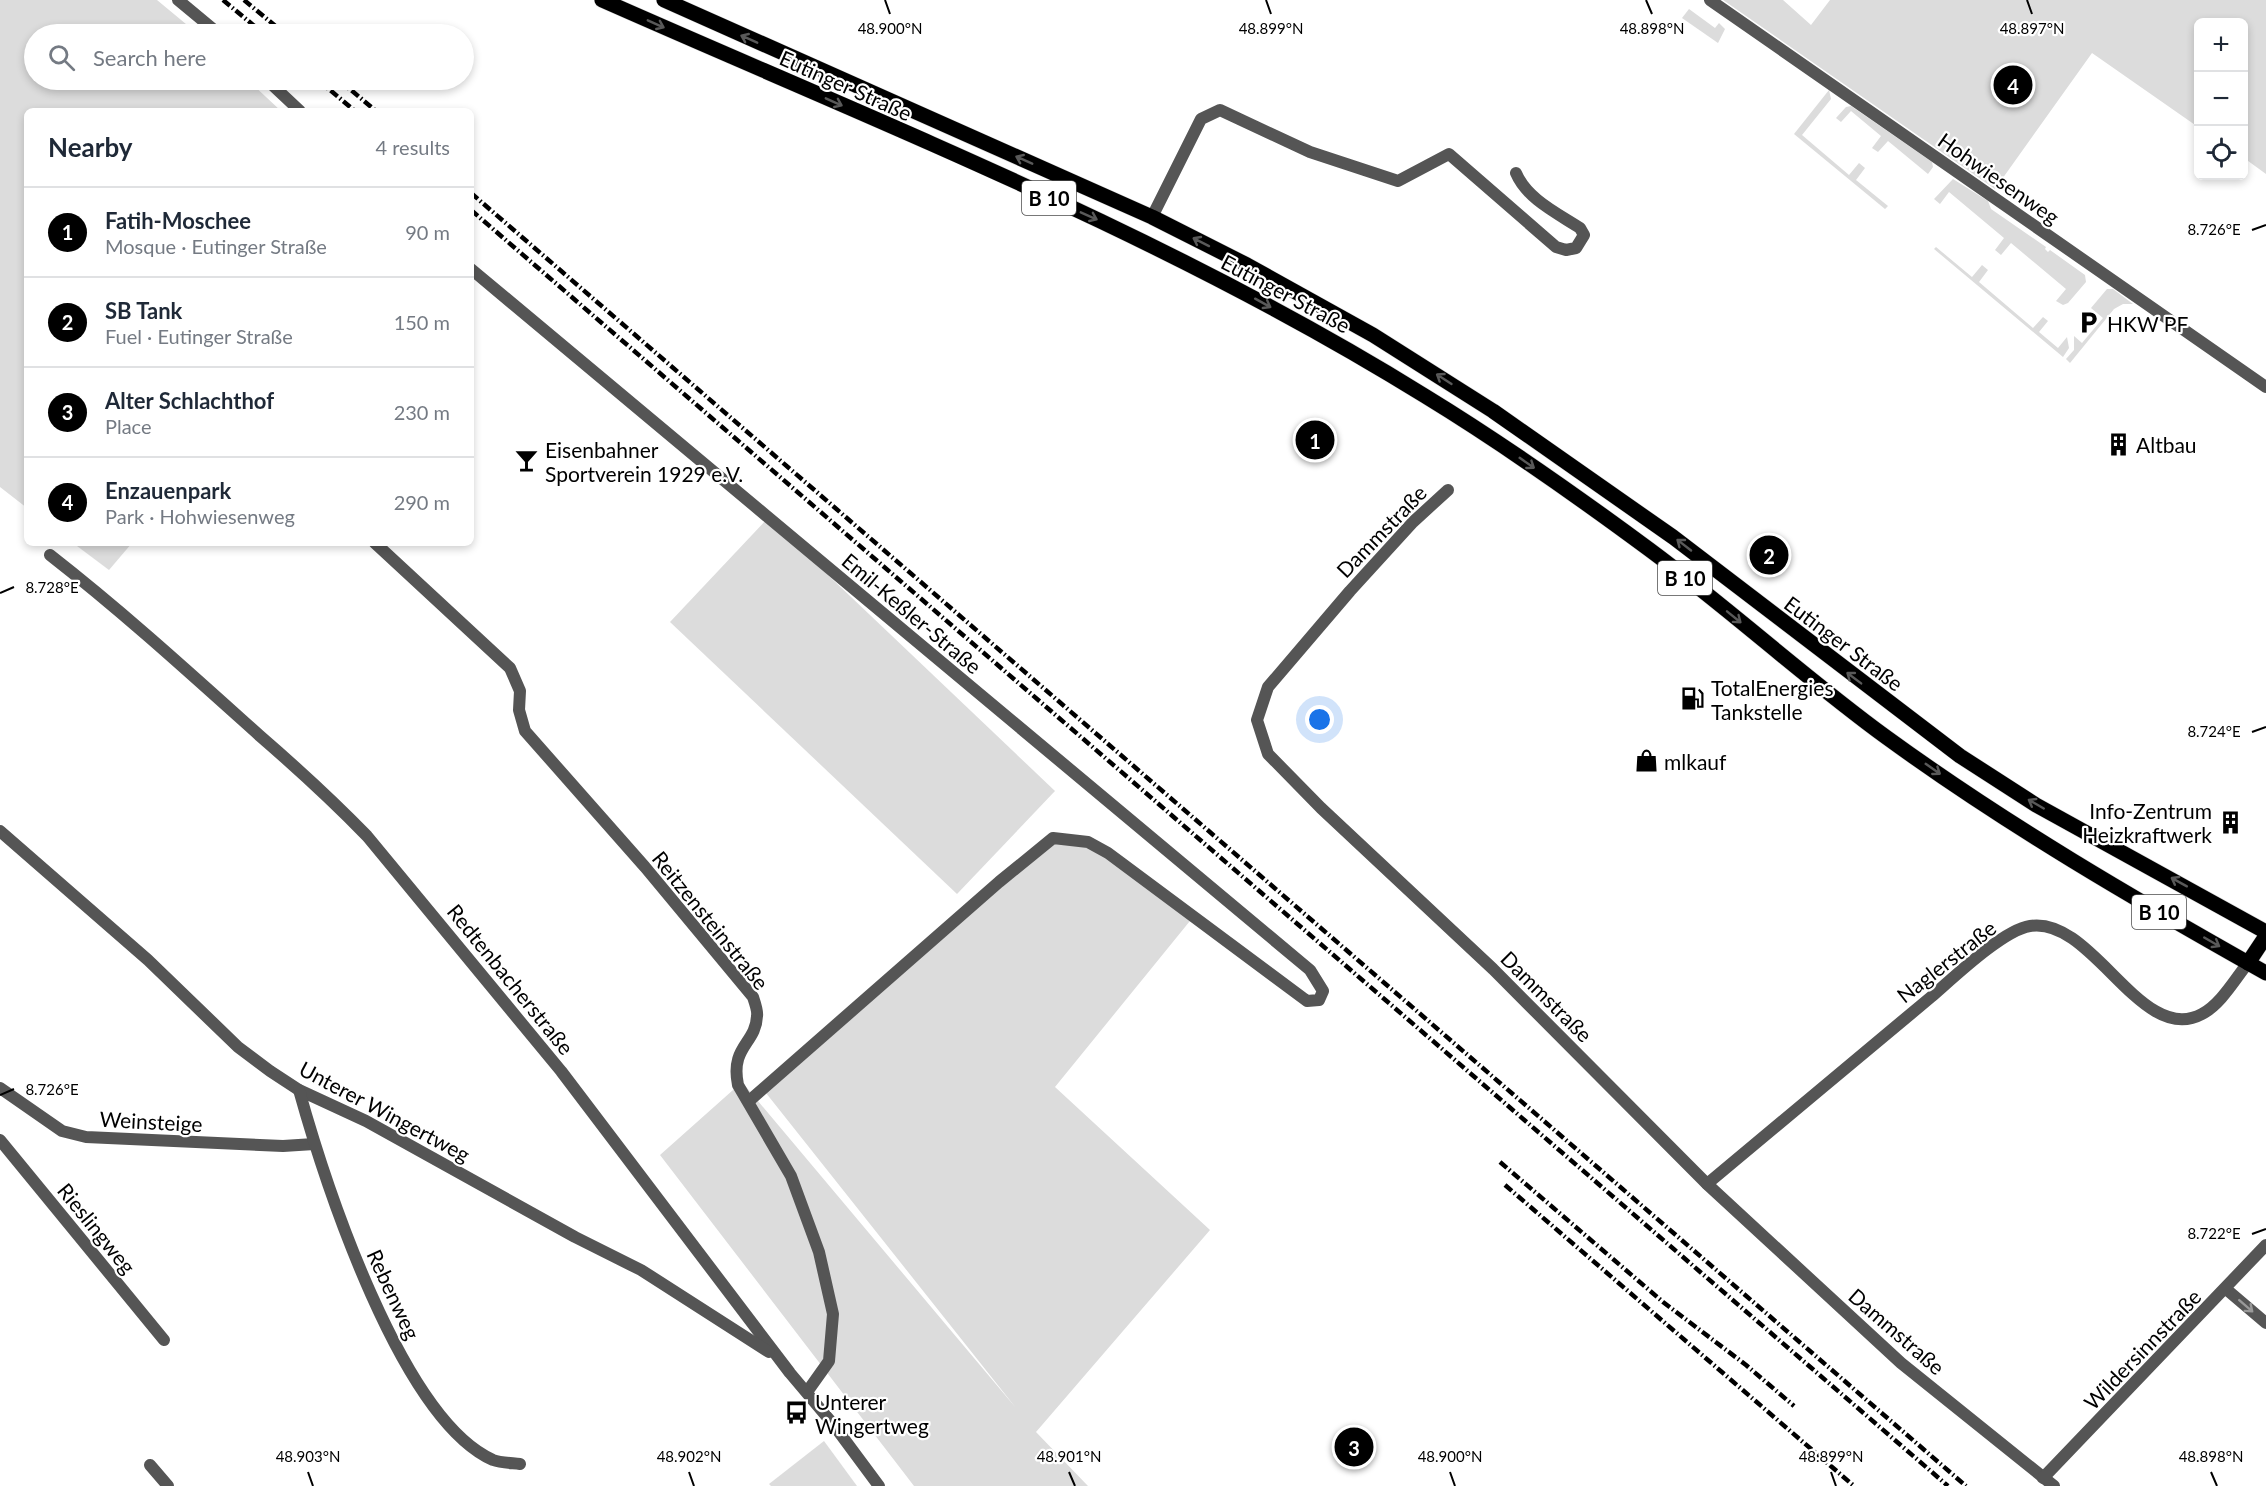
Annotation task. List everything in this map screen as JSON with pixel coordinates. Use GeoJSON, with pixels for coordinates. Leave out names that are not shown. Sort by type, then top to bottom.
{"type":"FeatureCollection","features":[{"type":"Feature","properties":{"kind":"main road","name":"Eutinger Straße"},"geometry":{"type":"LineString","coordinates":[[602,0],[1101,221],[1250,295],[1366,360],[1479,430],[1652,551],[1885,736],[2071,860],[2265,971]]}},
{"type":"Feature","properties":{"kind":"main road","name":"Eutinger Straße"},"geometry":{"type":"LineString","coordinates":[[664,0],[1152,217],[1247,265],[1373,334],[1449,382],[1673,537],[1960,756],[2036,805],[2266,934],[2248,963]]}},
{"type":"Feature","properties":{"kind":"main road","name":"Eutinger Straße"},"geometry":{"type":"LineString","coordinates":[[1885,736],[1901,713]]}},
{"type":"Feature","properties":{"kind":"street"},"geometry":{"type":"LineString","coordinates":[[178,0],[207,24]]}},
{"type":"Feature","properties":{"kind":"street","name":"Hohwiesenweg"},"geometry":{"type":"LineString","coordinates":[[1710,0],[2266,387]]}},
{"type":"Feature","properties":{"kind":"street"},"geometry":{"type":"LineString","coordinates":[[278,90],[297,108]]}},
{"type":"Feature","properties":{"kind":"street"},"geometry":{"type":"LineString","coordinates":[[1152,217],[1201,118],[1220,110],[1310,152],[1398,181],[1449,154],[1556,247],[1566,250],[1576,248],[1584,235],[1580,228],[1535,198],[1521,184],[1516,173]]}},
{"type":"Feature","properties":{"kind":"street","name":"Emil-Keßler-Straße"},"geometry":{"type":"LineString","coordinates":[[474,272],[1310,970],[1323,992],[1319,1000],[1307,1001],[1108,853],[1088,842],[1053,838],[999,882],[749,1101]]}},
{"type":"Feature","properties":{"kind":"street","name":"Dammstraße"},"geometry":{"type":"LineString","coordinates":[[1448,490],[1413,522],[1279,670],[1268,687],[1259,708],[1257,720],[1268,754],[1280,768],[1494,969],[1707,1184],[1901,1363],[2054,1486]]}},
{"type":"Feature","properties":{"kind":"street","name":"Reitzensteinstraße"},"geometry":{"type":"LineString","coordinates":[[378,546],[510,668],[520,691],[519,710],[525,731],[645,867],[753,997],[757,1016],[751,1034],[741,1049],[735,1071],[738,1085],[791,1176],[819,1251],[832,1314],[828,1361],[807,1392]]}},
{"type":"Feature","properties":{"kind":"street","name":"Redtenbacherstraße"},"geometry":{"type":"LineString","coordinates":[[50,555],[103,597],[225,703],[332,800],[367,836],[561,1071],[790,1373],[879,1486]]}},
{"type":"Feature","properties":{"kind":"street","name":"Unterer Wingertweg"},"geometry":{"type":"LineString","coordinates":[[0,831],[148,960],[238,1047],[299,1090],[385,1131],[575,1237],[640,1270],[758,1344],[790,1373]]}},
{"type":"Feature","properties":{"kind":"street","name":"Naglerstraße"},"geometry":{"type":"LineString","coordinates":[[1707,1184],[1964,969],[2021,928],[2038,925],[2064,931],[2146,1005],[2167,1016],[2189,1018],[2202,1014],[2215,1003],[2248,963]]}},
{"type":"Feature","properties":{"kind":"street","name":"Weinsteige"},"geometry":{"type":"LineString","coordinates":[[0,1088],[55,1127],[86,1137],[284,1146],[314,1144]]}},
{"type":"Feature","properties":{"kind":"street","name":"Rebenweg"},"geometry":{"type":"LineString","coordinates":[[299,1090],[314,1144],[353,1254],[393,1340],[419,1384],[446,1422],[470,1445],[495,1460],[520,1464]]}},
{"type":"Feature","properties":{"kind":"street","name":"Rieslingweg"},"geometry":{"type":"LineString","coordinates":[[0,1140],[164,1340]]}},
{"type":"Feature","properties":{"kind":"street","name":"Wildersinnstraße"},"geometry":{"type":"LineString","coordinates":[[2043,1478],[2266,1245]]}},
{"type":"Feature","properties":{"kind":"street"},"geometry":{"type":"LineString","coordinates":[[2226,1289],[2266,1323]]}},
{"type":"Feature","properties":{"kind":"street"},"geometry":{"type":"LineString","coordinates":[[150,1465],[168,1486]]}},
{"type":"Feature","properties":{"kind":"shaded area"},"geometry":{"type":"Polygon","coordinates":[[[0,0],[157,0],[186,24],[24,24],[24,90],[259,90],[278,108],[24,108],[24,506],[0,487],[0,0]]]}},
{"type":"Feature","properties":{"kind":"shaded area"},"geometry":{"type":"Polygon","coordinates":[[[1723,0],[1783,0],[1811,25],[1830,0],[2266,0],[2266,174],[2248,161],[2248,18],[2194,18],[2194,124],[2092,53],[1995,189],[1723,0]]]}},
{"type":"Feature","properties":{"kind":"shaded area"},"geometry":{"type":"Polygon","coordinates":[[[1689,9],[1715,28],[1719,23],[1725,29],[1718,43],[1682,18],[1689,9]]]}},
{"type":"Feature","properties":{"kind":"shaded area"},"geometry":{"type":"Polygon","coordinates":[[[1829,90],[1831,99],[1802,135],[1849,175],[1859,163],[1865,168],[1856,180],[1888,206],[1885,209],[1794,134],[1829,90]]]}},
{"type":"Feature","properties":{"kind":"shaded area"},"geometry":{"type":"Polygon","coordinates":[[[1851,106],[1932,162],[1933,167],[1928,174],[1888,141],[1878,152],[1872,148],[1881,136],[1851,111],[1841,122],[1836,118],[1846,107],[1851,106]]]}},
{"type":"Feature","properties":{"kind":"shaded area"},"geometry":{"type":"Polygon","coordinates":[[[1953,179],[1988,201],[1991,209],[2046,247],[2048,252],[2050,250],[2085,275],[2086,282],[2068,303],[2063,305],[2056,301],[2066,289],[2011,243],[2001,255],[1995,250],[2004,238],[1949,192],[1940,204],[1934,199],[1953,179]]]}},
{"type":"Feature","properties":{"kind":"shaded area"},"geometry":{"type":"Polygon","coordinates":[[[1936,247],[1972,277],[1982,265],[1988,270],[1979,282],[2033,328],[2043,317],[2048,321],[2039,332],[2058,348],[2067,337],[2069,348],[2063,357],[1934,249],[1936,247]]]}},
{"type":"Feature","properties":{"kind":"shaded area"},"geometry":{"type":"Polygon","coordinates":[[[2107,289],[2113,289],[2133,304],[2123,304],[2114,309],[2070,363],[2066,359],[2074,350],[2074,336],[2082,343],[2103,318],[2091,308],[2107,289]]]}},
{"type":"Feature","properties":{"kind":"shaded area"},"geometry":{"type":"Polygon","coordinates":[[[768,518],[1055,791],[957,894],[670,622],[768,518]]]}},
{"type":"Feature","properties":{"kind":"shaded area"},"geometry":{"type":"Polygon","coordinates":[[[77,546],[129,546],[109,570],[77,546]]]}},
{"type":"Feature","properties":{"kind":"shaded area"},"geometry":{"type":"Polygon","coordinates":[[[1053,838],[1088,842],[1194,916],[1055,1087],[1210,1230],[1036,1432],[1088,1486],[914,1486],[660,1155],[742,1082],[1016,1408],[766,1093],[1053,838]]]}},
{"type":"Feature","properties":{"kind":"shaded area"},"geometry":{"type":"Polygon","coordinates":[[[824,1441],[857,1486],[771,1486],[769,1484],[824,1441]]]}},
{"type":"Feature","properties":{"kind":"railway"},"geometry":{"type":"LineString","coordinates":[[223,0],[252,24]]}},
{"type":"Feature","properties":{"kind":"railway"},"geometry":{"type":"LineString","coordinates":[[244,0],[273,24]]}},
{"type":"Feature","properties":{"kind":"railway"},"geometry":{"type":"LineString","coordinates":[[330,90],[351,108]]}},
{"type":"Feature","properties":{"kind":"railway"},"geometry":{"type":"LineString","coordinates":[[351,90],[372,108]]}},
{"type":"Feature","properties":{"kind":"railway"},"geometry":{"type":"LineString","coordinates":[[474,196],[1966,1486]]}},
{"type":"Feature","properties":{"kind":"railway"},"geometry":{"type":"LineString","coordinates":[[474,213],[1948,1486]]}},
{"type":"Feature","properties":{"kind":"railway"},"geometry":{"type":"LineString","coordinates":[[1500,1162],[1663,1302],[1746,1365],[1794,1406]]}},
{"type":"Feature","properties":{"kind":"railway"},"geometry":{"type":"LineString","coordinates":[[1505,1185],[1854,1486]]}},
{"type":"Feature","properties":{"kind":"place","name":"Enzauenpark"},"geometry":{"type":"Point","coordinates":[2013,85]}},
{"type":"Feature","properties":{"kind":"place","name":"HKW PF"},"geometry":{"type":"Point","coordinates":[2089,323]}},
{"type":"Feature","properties":{"kind":"place","name":"Fatih-Moschee"},"geometry":{"type":"Point","coordinates":[1315,440]}},
{"type":"Feature","properties":{"kind":"place","name":"Altbau"},"geometry":{"type":"Point","coordinates":[2118,444]}},
{"type":"Feature","properties":{"kind":"place","name":"Eisenbahner Sportverein 1929 e.V."},"geometry":{"type":"Point","coordinates":[527,461]}},
{"type":"Feature","properties":{"kind":"place","name":"SB Tank"},"geometry":{"type":"Point","coordinates":[1769,555]}},
{"type":"Feature","properties":{"kind":"place","name":"TotalEnergies Tankstelle"},"geometry":{"type":"Point","coordinates":[1693,699]}},
{"type":"Feature","properties":{"kind":"place","name":"mlkauf"},"geometry":{"type":"Point","coordinates":[1646,761]}},
{"type":"Feature","properties":{"kind":"place","name":"Info-Zentrum Heizkraftwerk"},"geometry":{"type":"Point","coordinates":[2230,822]}},
{"type":"Feature","properties":{"kind":"place","name":"Unterer Wingertweg"},"geometry":{"type":"Point","coordinates":[797,1413]}},
{"type":"Feature","properties":{"kind":"place","name":"Alter Schlachthof"},"geometry":{"type":"Point","coordinates":[1354,1447]}}]}
